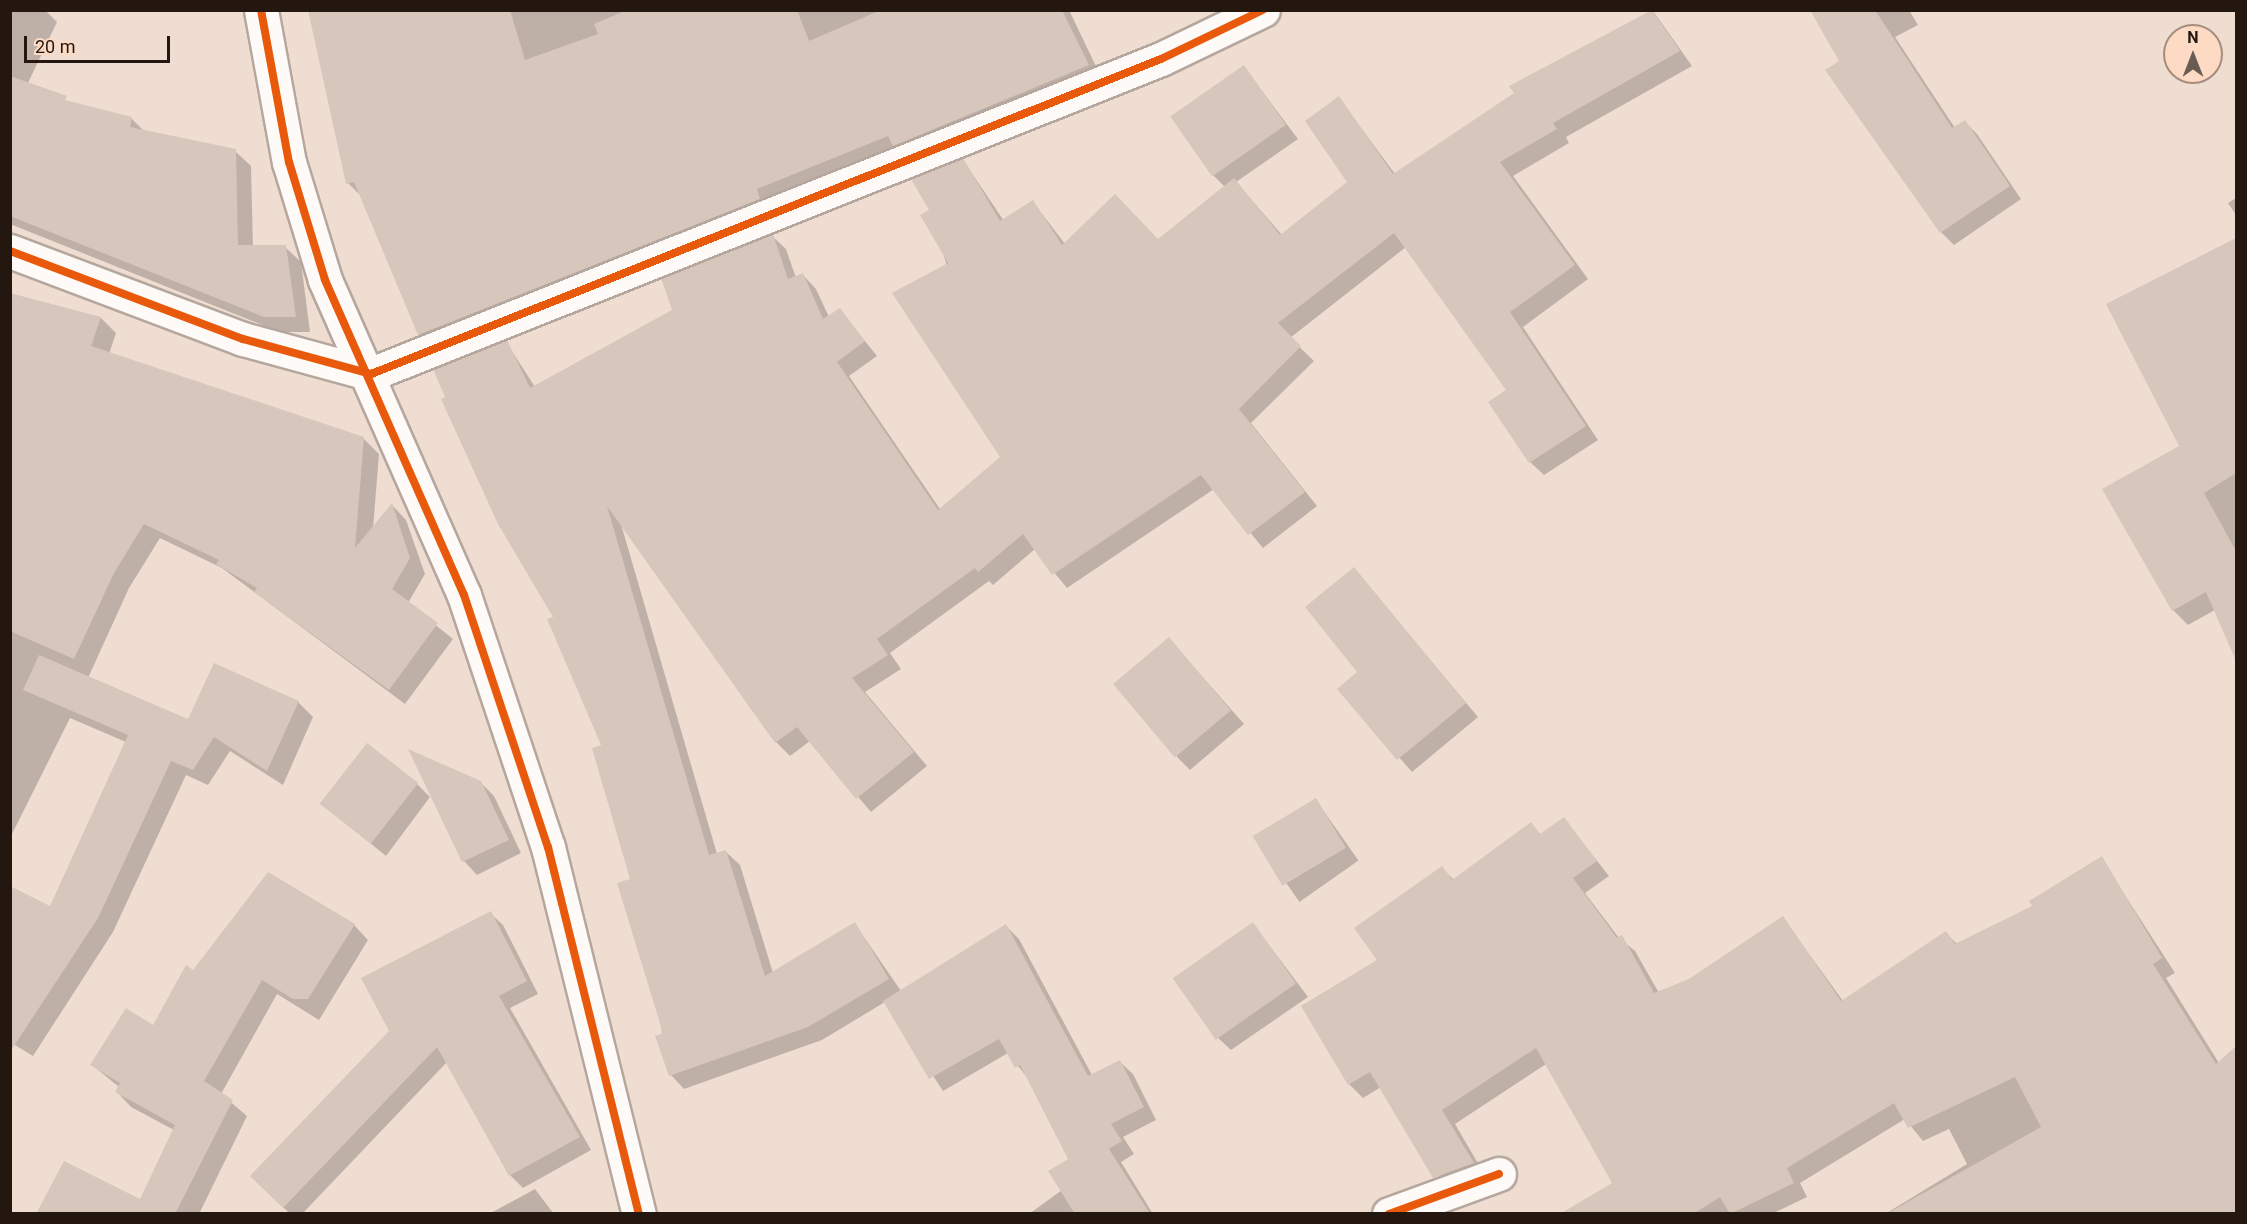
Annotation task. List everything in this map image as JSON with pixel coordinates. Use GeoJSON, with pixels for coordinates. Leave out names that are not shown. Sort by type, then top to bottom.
{"type":"FeatureCollection","features":[{"type":"Feature","properties":{"kind":"street"},"geometry":{"type":"LineString","coordinates":[[261,10],[292,173],[325,280],[371,374],[464,595],[548,847],[639,1214]]}},
{"type":"Feature","properties":{"kind":"street"},"geometry":{"type":"LineString","coordinates":[[10,250],[243,339],[371,374],[1161,59],[1263,10]]}},
{"type":"Feature","properties":{"kind":"street"},"geometry":{"type":"LineString","coordinates":[[1389,1214],[1498,1174]]}},
{"type":"Feature","properties":{"kind":"building"},"geometry":{"type":"Polygon","coordinates":[[[308,10],[510,10],[525,60],[598,34],[594,24],[627,10],[797,10],[809,41],[881,10],[1062,10],[1089,65],[893,146],[888,136],[757,189],[760,199],[418,335],[354,182],[346,184],[308,10]]]}},
{"type":"Feature","properties":{"kind":"building"},"geometry":{"type":"Polygon","coordinates":[[[1652,10],[1680,51],[1553,123],[1557,129],[1500,162],[1575,265],[1510,312],[1586,426],[1529,463],[1488,402],[1506,390],[1394,233],[1278,323],[1301,346],[1239,409],[1305,492],[1248,535],[1201,475],[1052,575],[1023,534],[978,572],[975,568],[877,639],[888,655],[852,678],[914,752],[856,799],[797,727],[775,743],[607,506],[709,855],[726,850],[765,976],[855,922],[889,979],[808,1027],[669,1076],[655,1036],[663,1033],[617,883],[630,879],[592,748],[601,745],[547,619],[553,617],[498,524],[441,399],[445,397],[433,369],[507,340],[530,388],[672,310],[661,278],[773,234],[788,279],[803,273],[823,319],[840,308],[865,341],[837,362],[938,510],[1000,457],[892,293],[948,263],[920,215],[929,210],[911,179],[963,158],[1000,221],[1033,200],[1062,245],[1115,194],[1158,239],[1234,178],[1280,235],[1347,182],[1305,121],[1339,96],[1393,174],[1514,93],[1509,86],[1652,10]]]}},
{"type":"Feature","properties":{"kind":"building"},"geometry":{"type":"Polygon","coordinates":[[[1810,10],[1875,10],[1952,128],[1965,120],[2010,186],[1940,233],[1825,70],[1839,61],[1810,10]]]}},
{"type":"Feature","properties":{"kind":"building"},"geometry":{"type":"Polygon","coordinates":[[[1244,65],[1286,125],[1212,176],[1170,117],[1244,65]]]}},
{"type":"Feature","properties":{"kind":"building"},"geometry":{"type":"Polygon","coordinates":[[[10,76],[67,96],[65,100],[132,117],[130,127],[236,149],[238,245],[286,245],[296,317],[264,317],[10,216],[10,76]]]}},
{"type":"Feature","properties":{"kind":"building"},"geometry":{"type":"Polygon","coordinates":[[[2236,238],[2236,473],[2204,493],[2236,551],[2236,661],[2206,592],[2172,611],[2102,489],[2179,446],[2106,304],[2236,238]]]}},
{"type":"Feature","properties":{"kind":"building"},"geometry":{"type":"Polygon","coordinates":[[[10,293],[101,317],[91,346],[364,437],[355,548],[392,503],[410,558],[392,589],[438,623],[389,690],[254,592],[257,588],[216,564],[219,560],[144,524],[114,573],[74,659],[10,631],[10,293]]]}},
{"type":"Feature","properties":{"kind":"building"},"geometry":{"type":"Polygon","coordinates":[[[1354,567],[1466,703],[1397,760],[1337,689],[1357,672],[1305,607],[1354,567]]]}},
{"type":"Feature","properties":{"kind":"building"},"geometry":{"type":"Polygon","coordinates":[[[1169,637],[1231,711],[1175,757],[1113,684],[1169,637]]]}},
{"type":"Feature","properties":{"kind":"building"},"geometry":{"type":"Polygon","coordinates":[[[39,655],[188,719],[214,663],[299,701],[267,771],[214,737],[193,770],[171,761],[98,918],[10,1052],[10,886],[50,906],[128,735],[23,690],[39,655]]]}},
{"type":"Feature","properties":{"kind":"building"},"geometry":{"type":"Polygon","coordinates":[[[367,743],[418,783],[371,844],[320,804],[367,743]]]}},
{"type":"Feature","properties":{"kind":"building"},"geometry":{"type":"Polygon","coordinates":[[[408,749],[481,781],[509,840],[462,862],[408,749]]]}},
{"type":"Feature","properties":{"kind":"building"},"geometry":{"type":"Polygon","coordinates":[[[1316,798],[1346,848],[1282,886],[1253,836],[1316,798]]]}},
{"type":"Feature","properties":{"kind":"building"},"geometry":{"type":"Polygon","coordinates":[[[1564,817],[1597,861],[1573,878],[1617,938],[1622,935],[1654,993],[1689,979],[1783,916],[1841,1001],[1946,931],[1955,944],[2032,906],[2029,901],[2102,856],[2162,958],[2153,964],[2216,1064],[2236,1046],[2236,1214],[1886,1214],[2041,1127],[2015,1077],[1908,1128],[1894,1103],[1787,1168],[1794,1183],[1730,1214],[1720,1197],[1693,1214],[1560,1214],[1612,1183],[1536,1048],[1442,1110],[1474,1163],[1433,1178],[1370,1072],[1348,1085],[1301,1006],[1377,960],[1354,928],[1442,866],[1452,880],[1531,822],[1540,834],[1564,817]]]}},
{"type":"Feature","properties":{"kind":"building"},"geometry":{"type":"Polygon","coordinates":[[[268,872],[355,924],[308,999],[293,999],[262,980],[204,1081],[233,1100],[175,1214],[36,1214],[64,1161],[140,1199],[175,1125],[115,1092],[120,1083],[90,1065],[126,1008],[153,1025],[186,965],[193,970],[268,872]]]}},
{"type":"Feature","properties":{"kind":"building"},"geometry":{"type":"Polygon","coordinates":[[[491,911],[527,981],[499,996],[580,1137],[509,1176],[437,1047],[283,1208],[250,1176],[389,1031],[361,978],[491,911]]]}},
{"type":"Feature","properties":{"kind":"building"},"geometry":{"type":"Polygon","coordinates":[[[1253,922],[1296,983],[1216,1040],[1173,978],[1253,922]]]}},
{"type":"Feature","properties":{"kind":"building"},"geometry":{"type":"Polygon","coordinates":[[[1006,924],[1088,1076],[1120,1060],[1144,1107],[1111,1124],[1122,1141],[1109,1149],[1150,1214],[1075,1214],[1048,1171],[1068,1159],[1020,1065],[1015,1068],[999,1039],[929,1079],[883,1001],[1006,924]]]}},
{"type":"Feature","properties":{"kind":"cycle path"},"geometry":{"type":"LineString","coordinates":[[261,10],[289,162],[325,280],[464,595],[548,847],[639,1214]]}},
{"type":"Feature","properties":{"kind":"cycle path"},"geometry":{"type":"LineString","coordinates":[[10,251],[243,339],[371,374],[1161,59],[1263,10]]}},
{"type":"Feature","properties":{"kind":"cycle path"},"geometry":{"type":"LineString","coordinates":[[1389,1214],[1499,1174]]}}]}
